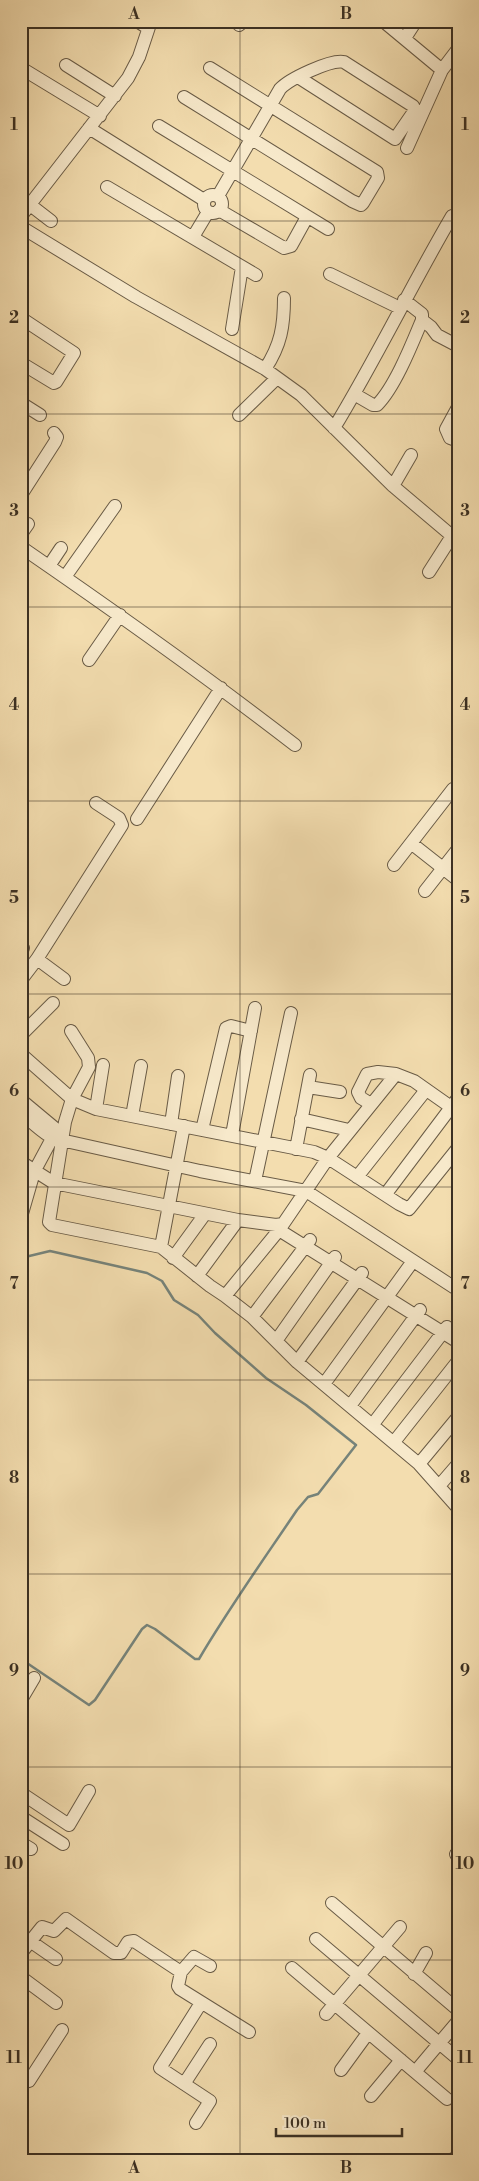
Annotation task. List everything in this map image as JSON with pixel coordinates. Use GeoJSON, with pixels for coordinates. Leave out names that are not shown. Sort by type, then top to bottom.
{"type":"FeatureCollection","features":[{"type":"Feature","properties":{"kind":"street"},"geometry":{"type":"LineString","coordinates":[[382,21],[442,70]]}},
{"type":"Feature","properties":{"kind":"street"},"geometry":{"type":"LineString","coordinates":[[404,38],[416,21]]}},
{"type":"Feature","properties":{"kind":"street"},"geometry":{"type":"LineString","coordinates":[[21,216],[100,116],[135,66],[145,23]]}},
{"type":"Feature","properties":{"kind":"street"},"geometry":{"type":"LineString","coordinates":[[407,148],[442,70],[458,49]]}},
{"type":"Feature","properties":{"kind":"street"},"geometry":{"type":"LineString","coordinates":[[193,237],[210,208],[208,196],[218,196],[284,85],[298,77],[335,62],[344,62],[413,106],[415,110],[395,139],[298,77]]}},
{"type":"Feature","properties":{"kind":"street"},"geometry":{"type":"LineString","coordinates":[[66,65],[115,96]]}},
{"type":"Feature","properties":{"kind":"street"},"geometry":{"type":"LineString","coordinates":[[21,68],[100,116]]}},
{"type":"Feature","properties":{"kind":"street"},"geometry":{"type":"LineString","coordinates":[[184,97],[352,201],[361,205],[363,203],[378,178],[377,172],[210,68]]}},
{"type":"Feature","properties":{"kind":"street"},"geometry":{"type":"LineString","coordinates":[[159,126],[328,229]]}},
{"type":"Feature","properties":{"kind":"street"},"geometry":{"type":"LineString","coordinates":[[89,128],[210,208],[284,248],[291,246],[307,217]]}},
{"type":"Feature","properties":{"kind":"street"},"geometry":{"type":"LineString","coordinates":[[107,187],[256,276]]}},
{"type":"Feature","properties":{"kind":"street"},"geometry":{"type":"LineString","coordinates":[[29,204],[51,220]]}},
{"type":"Feature","properties":{"kind":"street"},"geometry":{"type":"LineString","coordinates":[[334,428],[452,216]]}},
{"type":"Feature","properties":{"kind":"street"},"geometry":{"type":"LineString","coordinates":[[21,228],[143,302],[265,369],[301,395],[393,486],[455,539],[429,572]]}},
{"type":"Feature","properties":{"kind":"street"},"geometry":{"type":"LineString","coordinates":[[232,330],[242,267]]}},
{"type":"Feature","properties":{"kind":"street"},"geometry":{"type":"LineString","coordinates":[[330,274],[417,309],[422,314],[422,320],[402,364],[382,400],[377,405],[373,405],[354,394]]}},
{"type":"Feature","properties":{"kind":"street"},"geometry":{"type":"LineString","coordinates":[[265,369],[278,346],[284,312],[284,298]]}},
{"type":"Feature","properties":{"kind":"street"},"geometry":{"type":"LineString","coordinates":[[21,318],[74,353],[54,383],[21,363]]}},
{"type":"Feature","properties":{"kind":"street"},"geometry":{"type":"LineString","coordinates":[[422,320],[437,335],[458,346]]}},
{"type":"Feature","properties":{"kind":"street"},"geometry":{"type":"LineString","coordinates":[[239,415],[277,378]]}},
{"type":"Feature","properties":{"kind":"street"},"geometry":{"type":"LineString","coordinates":[[21,403],[40,415]]}},
{"type":"Feature","properties":{"kind":"street"},"geometry":{"type":"LineString","coordinates":[[458,408],[446,429],[450,438],[458,441]]}},
{"type":"Feature","properties":{"kind":"street"},"geometry":{"type":"LineString","coordinates":[[21,495],[55,442],[57,437],[54,433]]}},
{"type":"Feature","properties":{"kind":"street"},"geometry":{"type":"LineString","coordinates":[[393,486],[411,455]]}},
{"type":"Feature","properties":{"kind":"street"},"geometry":{"type":"LineString","coordinates":[[65,577],[115,506]]}},
{"type":"Feature","properties":{"kind":"street"},"geometry":{"type":"LineString","coordinates":[[21,547],[120,615],[221,688],[295,745]]}},
{"type":"Feature","properties":{"kind":"street"},"geometry":{"type":"LineString","coordinates":[[49,566],[61,548]]}},
{"type":"Feature","properties":{"kind":"street"},"geometry":{"type":"LineString","coordinates":[[89,660],[120,615]]}},
{"type":"Feature","properties":{"kind":"street"},"geometry":{"type":"LineString","coordinates":[[137,819],[221,688]]}},
{"type":"Feature","properties":{"kind":"street"},"geometry":{"type":"LineString","coordinates":[[394,865],[453,789],[458,792]]}},
{"type":"Feature","properties":{"kind":"street"},"geometry":{"type":"LineString","coordinates":[[21,980],[37,959],[122,825],[119,818],[96,803]]}},
{"type":"Feature","properties":{"kind":"street"},"geometry":{"type":"LineString","coordinates":[[411,843],[458,880]]}},
{"type":"Feature","properties":{"kind":"street"},"geometry":{"type":"LineString","coordinates":[[425,892],[458,849]]}},
{"type":"Feature","properties":{"kind":"street"},"geometry":{"type":"LineString","coordinates":[[37,959],[64,979]]}},
{"type":"Feature","properties":{"kind":"street"},"geometry":{"type":"LineString","coordinates":[[21,1035],[53,1003]]}},
{"type":"Feature","properties":{"kind":"street"},"geometry":{"type":"LineString","coordinates":[[232,1135],[255,1008]]}},
{"type":"Feature","properties":{"kind":"street"},"geometry":{"type":"LineString","coordinates":[[255,1181],[291,1013]]}},
{"type":"Feature","properties":{"kind":"street"},"geometry":{"type":"LineString","coordinates":[[202,1130],[224,1031],[231,1026],[251,1031]]}},
{"type":"Feature","properties":{"kind":"street"},"geometry":{"type":"LineString","coordinates":[[71,1031],[88,1058],[89,1067],[72,1100],[60,1138],[48,1220],[52,1225],[161,1247],[252,1317],[297,1362],[419,1464],[458,1508]]}},
{"type":"Feature","properties":{"kind":"street"},"geometry":{"type":"LineString","coordinates":[[21,1054],[72,1100],[96,1109],[321,1154],[406,1208],[412,1208],[458,1148]]}},
{"type":"Feature","properties":{"kind":"street"},"geometry":{"type":"LineString","coordinates":[[96,1109],[103,1065]]}},
{"type":"Feature","properties":{"kind":"street"},"geometry":{"type":"LineString","coordinates":[[132,1116],[140,1066]]}},
{"type":"Feature","properties":{"kind":"street"},"geometry":{"type":"LineString","coordinates":[[371,1104],[358,1094],[361,1083],[367,1074],[378,1072],[396,1074],[455,1106],[384,1195]]}},
{"type":"Feature","properties":{"kind":"street"},"geometry":{"type":"LineString","coordinates":[[226,1296],[306,1191],[349,1130],[396,1074]]}},
{"type":"Feature","properties":{"kind":"street"},"geometry":{"type":"LineString","coordinates":[[171,1124],[178,1076]]}},
{"type":"Feature","properties":{"kind":"street"},"geometry":{"type":"LineString","coordinates":[[296,1149],[309,1081],[340,1092]]}},
{"type":"Feature","properties":{"kind":"street"},"geometry":{"type":"LineString","coordinates":[[357,1177],[426,1090]]}},
{"type":"Feature","properties":{"kind":"street"},"geometry":{"type":"LineString","coordinates":[[21,1100],[60,1138]]}},
{"type":"Feature","properties":{"kind":"street"},"geometry":{"type":"LineString","coordinates":[[21,1113],[60,1138],[176,1166],[306,1191],[458,1290]]}},
{"type":"Feature","properties":{"kind":"street"},"geometry":{"type":"LineString","coordinates":[[301,1119],[349,1130]]}},
{"type":"Feature","properties":{"kind":"street"},"geometry":{"type":"LineString","coordinates":[[161,1247],[184,1126]]}},
{"type":"Feature","properties":{"kind":"street"},"geometry":{"type":"LineString","coordinates":[[21,1217],[34,1172],[60,1138]]}},
{"type":"Feature","properties":{"kind":"street"},"geometry":{"type":"LineString","coordinates":[[21,1162],[54,1183],[168,1208],[279,1226],[360,1276],[387,1296],[418,1312],[445,1330],[458,1342]]}},
{"type":"Feature","properties":{"kind":"street"},"geometry":{"type":"LineString","coordinates":[[173,1258],[205,1214]]}},
{"type":"Feature","properties":{"kind":"street"},"geometry":{"type":"LineString","coordinates":[[197,1276],[238,1220]]}},
{"type":"Feature","properties":{"kind":"street"},"geometry":{"type":"LineString","coordinates":[[252,1317],[308,1243]]}},
{"type":"Feature","properties":{"kind":"street"},"geometry":{"type":"LineString","coordinates":[[276,1340],[333,1259]]}},
{"type":"Feature","properties":{"kind":"street"},"geometry":{"type":"LineString","coordinates":[[324,1384],[413,1261]]}},
{"type":"Feature","properties":{"kind":"street"},"geometry":{"type":"LineString","coordinates":[[297,1362],[360,1276]]}},
{"type":"Feature","properties":{"kind":"street"},"geometry":{"type":"LineString","coordinates":[[350,1406],[418,1312]]}},
{"type":"Feature","properties":{"kind":"street"},"geometry":{"type":"LineString","coordinates":[[373,1424],[445,1330]]}},
{"type":"Feature","properties":{"kind":"street"},"geometry":{"type":"LineString","coordinates":[[394,1442],[458,1361]]}},
{"type":"Feature","properties":{"kind":"street"},"geometry":{"type":"LineString","coordinates":[[419,1464],[458,1417]]}},
{"type":"Feature","properties":{"kind":"street"},"geometry":{"type":"LineString","coordinates":[[440,1486],[458,1464]]}},
{"type":"Feature","properties":{"kind":"street"},"geometry":{"type":"LineString","coordinates":[[21,1700],[34,1678]]}},
{"type":"Feature","properties":{"kind":"street"},"geometry":{"type":"LineString","coordinates":[[21,1793],[69,1825],[89,1791]]}},
{"type":"Feature","properties":{"kind":"street"},"geometry":{"type":"LineString","coordinates":[[21,1817],[63,1844]]}},
{"type":"Feature","properties":{"kind":"street"},"geometry":{"type":"LineString","coordinates":[[332,1903],[458,2010]]}},
{"type":"Feature","properties":{"kind":"street"},"geometry":{"type":"LineString","coordinates":[[56,1959],[24,1948],[42,1926],[54,1931],[64,1920],[68,1919],[114,1953],[121,1952],[128,1942],[134,1941],[181,1972]]}},
{"type":"Feature","properties":{"kind":"street"},"geometry":{"type":"LineString","coordinates":[[330,2009],[400,1926]]}},
{"type":"Feature","properties":{"kind":"street"},"geometry":{"type":"LineString","coordinates":[[316,1939],[458,2059]]}},
{"type":"Feature","properties":{"kind":"street"},"geometry":{"type":"LineString","coordinates":[[414,1974],[426,1953]]}},
{"type":"Feature","properties":{"kind":"street"},"geometry":{"type":"LineString","coordinates":[[210,1966],[194,1957],[181,1972],[178,1988],[248,2032]]}},
{"type":"Feature","properties":{"kind":"street"},"geometry":{"type":"LineString","coordinates":[[292,1968],[330,2009],[368,2034],[447,2099]]}},
{"type":"Feature","properties":{"kind":"street"},"geometry":{"type":"LineString","coordinates":[[21,1977],[56,2003]]}},
{"type":"Feature","properties":{"kind":"street"},"geometry":{"type":"LineString","coordinates":[[196,2123],[210,2100],[160,2068],[202,2003]]}},
{"type":"Feature","properties":{"kind":"street"},"geometry":{"type":"LineString","coordinates":[[416,2072],[458,2021]]}},
{"type":"Feature","properties":{"kind":"street"},"geometry":{"type":"LineString","coordinates":[[21,2082],[29,2081],[62,2030]]}},
{"type":"Feature","properties":{"kind":"street"},"geometry":{"type":"LineString","coordinates":[[341,2070],[368,2034]]}},
{"type":"Feature","properties":{"kind":"street"},"geometry":{"type":"LineString","coordinates":[[184,2084],[210,2044]]}},
{"type":"Feature","properties":{"kind":"street"},"geometry":{"type":"LineString","coordinates":[[371,2096],[401,2060]]}},
{"type":"Feature","properties":{"kind":"street"},"geometry":{"type":"LineString","coordinates":[[451,2160],[458,2157]]}},
{"type":"Feature","properties":{"kind":"waterway"},"geometry":{"type":"LineString","coordinates":[[21,1258],[50,1251],[147,1273],[162,1281],[174,1300],[198,1315],[215,1333],[266,1378],[306,1405],[356,1445],[318,1494],[308,1497],[297,1510],[234,1602],[199,1659],[195,1659],[147,1625],[142,1629],[95,1700],[89,1705],[21,1659]]}}]}
